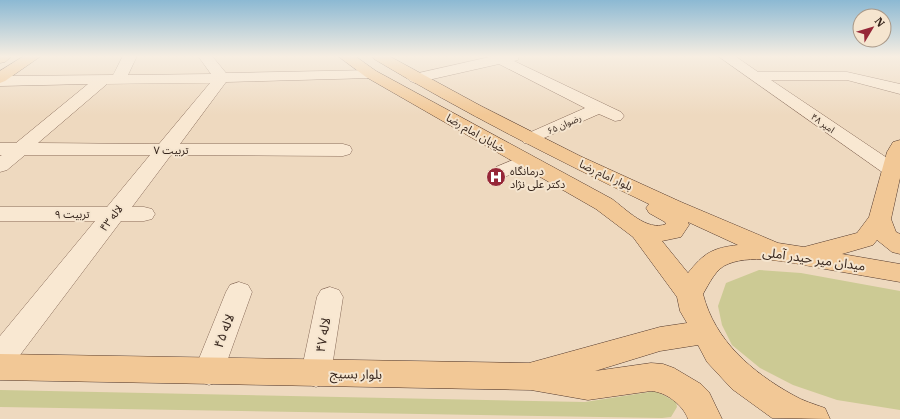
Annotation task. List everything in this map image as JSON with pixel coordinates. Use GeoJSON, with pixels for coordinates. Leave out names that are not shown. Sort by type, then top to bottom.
{"type":"FeatureCollection","features":[{"type":"Feature","properties":{"kind":"main road","name":"خیابان امام رضا"},"geometry":{"type":"LineString","coordinates":[[374,76],[604,204],[641,231],[690,294]]}},
{"type":"Feature","properties":{"kind":"main road","name":"بلوار امام رضا"},"geometry":{"type":"LineString","coordinates":[[411,76],[530,139],[687,214],[774,251]]}},
{"type":"Feature","properties":{"kind":"main road"},"geometry":{"type":"LineString","coordinates":[[530,139],[577,170],[674,217],[678,225],[673,231],[666,233],[659,234],[641,231]]}},
{"type":"Feature","properties":{"kind":"main road"},"geometry":{"type":"LineString","coordinates":[[803,256],[865,239],[880,219],[896,152],[900,146]]}},
{"type":"Feature","properties":{"kind":"main road"},"geometry":{"type":"LineString","coordinates":[[880,219],[886,236],[900,246]]}},
{"type":"Feature","properties":{"kind":"main road","name":"میدان میر حیدر آملی"},"geometry":{"type":"LineString","coordinates":[[690,294],[708,266],[724,255],[748,252],[774,251],[900,273]]}},
{"type":"Feature","properties":{"kind":"main road"},"geometry":{"type":"LineString","coordinates":[[690,294],[694,311],[717,353],[742,379],[783,406],[813,419]]}},
{"type":"Feature","properties":{"kind":"main road","name":"بلوار بسیج"},"geometry":{"type":"LineString","coordinates":[[0,367],[529,377],[660,339],[706,332]]}},
{"type":"Feature","properties":{"kind":"main road"},"geometry":{"type":"LineString","coordinates":[[529,377],[588,386],[651,377],[663,378],[690,394],[698,403],[706,419]]}},
{"type":"Feature","properties":{"kind":"street"},"geometry":{"type":"LineString","coordinates":[[0,166],[111,80],[115,76]]}},
{"type":"Feature","properties":{"kind":"street"},"geometry":{"type":"LineString","coordinates":[[0,80],[111,80],[309,76]]}},
{"type":"Feature","properties":{"kind":"street"},"geometry":{"type":"LineString","coordinates":[[415,78],[426,76]]}},
{"type":"Feature","properties":{"kind":"street"},"geometry":{"type":"LineString","coordinates":[[533,76],[615,116]]}},
{"type":"Feature","properties":{"kind":"street"},"geometry":{"type":"LineString","coordinates":[[755,76],[847,76],[900,89]]}},
{"type":"Feature","properties":{"kind":"street","name":"امیر ۴۸"},"geometry":{"type":"LineString","coordinates":[[755,76],[892,170]]}},
{"type":"Feature","properties":{"kind":"street","name":"لاله ۴۳"},"geometry":{"type":"LineString","coordinates":[[0,358],[166,150],[212,78]]}},
{"type":"Feature","properties":{"kind":"street","name":"رضوان ۶۵"},"geometry":{"type":"LineString","coordinates":[[530,139],[599,108]]}},
{"type":"Feature","properties":{"kind":"street","name":"تربیت ۷"},"geometry":{"type":"LineString","coordinates":[[0,149],[342,150]]}},
{"type":"Feature","properties":{"kind":"street"},"geometry":{"type":"LineString","coordinates":[[503,171],[525,161]]}},
{"type":"Feature","properties":{"kind":"street","name":"تربیت ۹"},"geometry":{"type":"LineString","coordinates":[[0,214],[144,214]]}},
{"type":"Feature","properties":{"kind":"street","name":"لاله ۴۵"},"geometry":{"type":"LineString","coordinates":[[209,371],[239,292]]}},
{"type":"Feature","properties":{"kind":"street","name":"لاله ۴۷"},"geometry":{"type":"LineString","coordinates":[[316,373],[330,297]]}},
{"type":"Feature","properties":{"kind":"shaded area"},"geometry":{"type":"Polygon","coordinates":[[[759,270],[801,273],[900,291],[900,410],[837,400],[793,385],[760,368],[732,345],[722,325],[718,306],[726,283],[759,270]]]}},
{"type":"Feature","properties":{"kind":"shaded area"},"geometry":{"type":"Polygon","coordinates":[[[0,390],[585,402],[656,391],[676,402],[677,407],[671,417],[662,418],[0,407],[0,390]]]}},
{"type":"Feature","properties":{"kind":"place","name":"درمانگاه دکتر علی نژاد"},"geometry":{"type":"Point","coordinates":[496,177]}}]}
